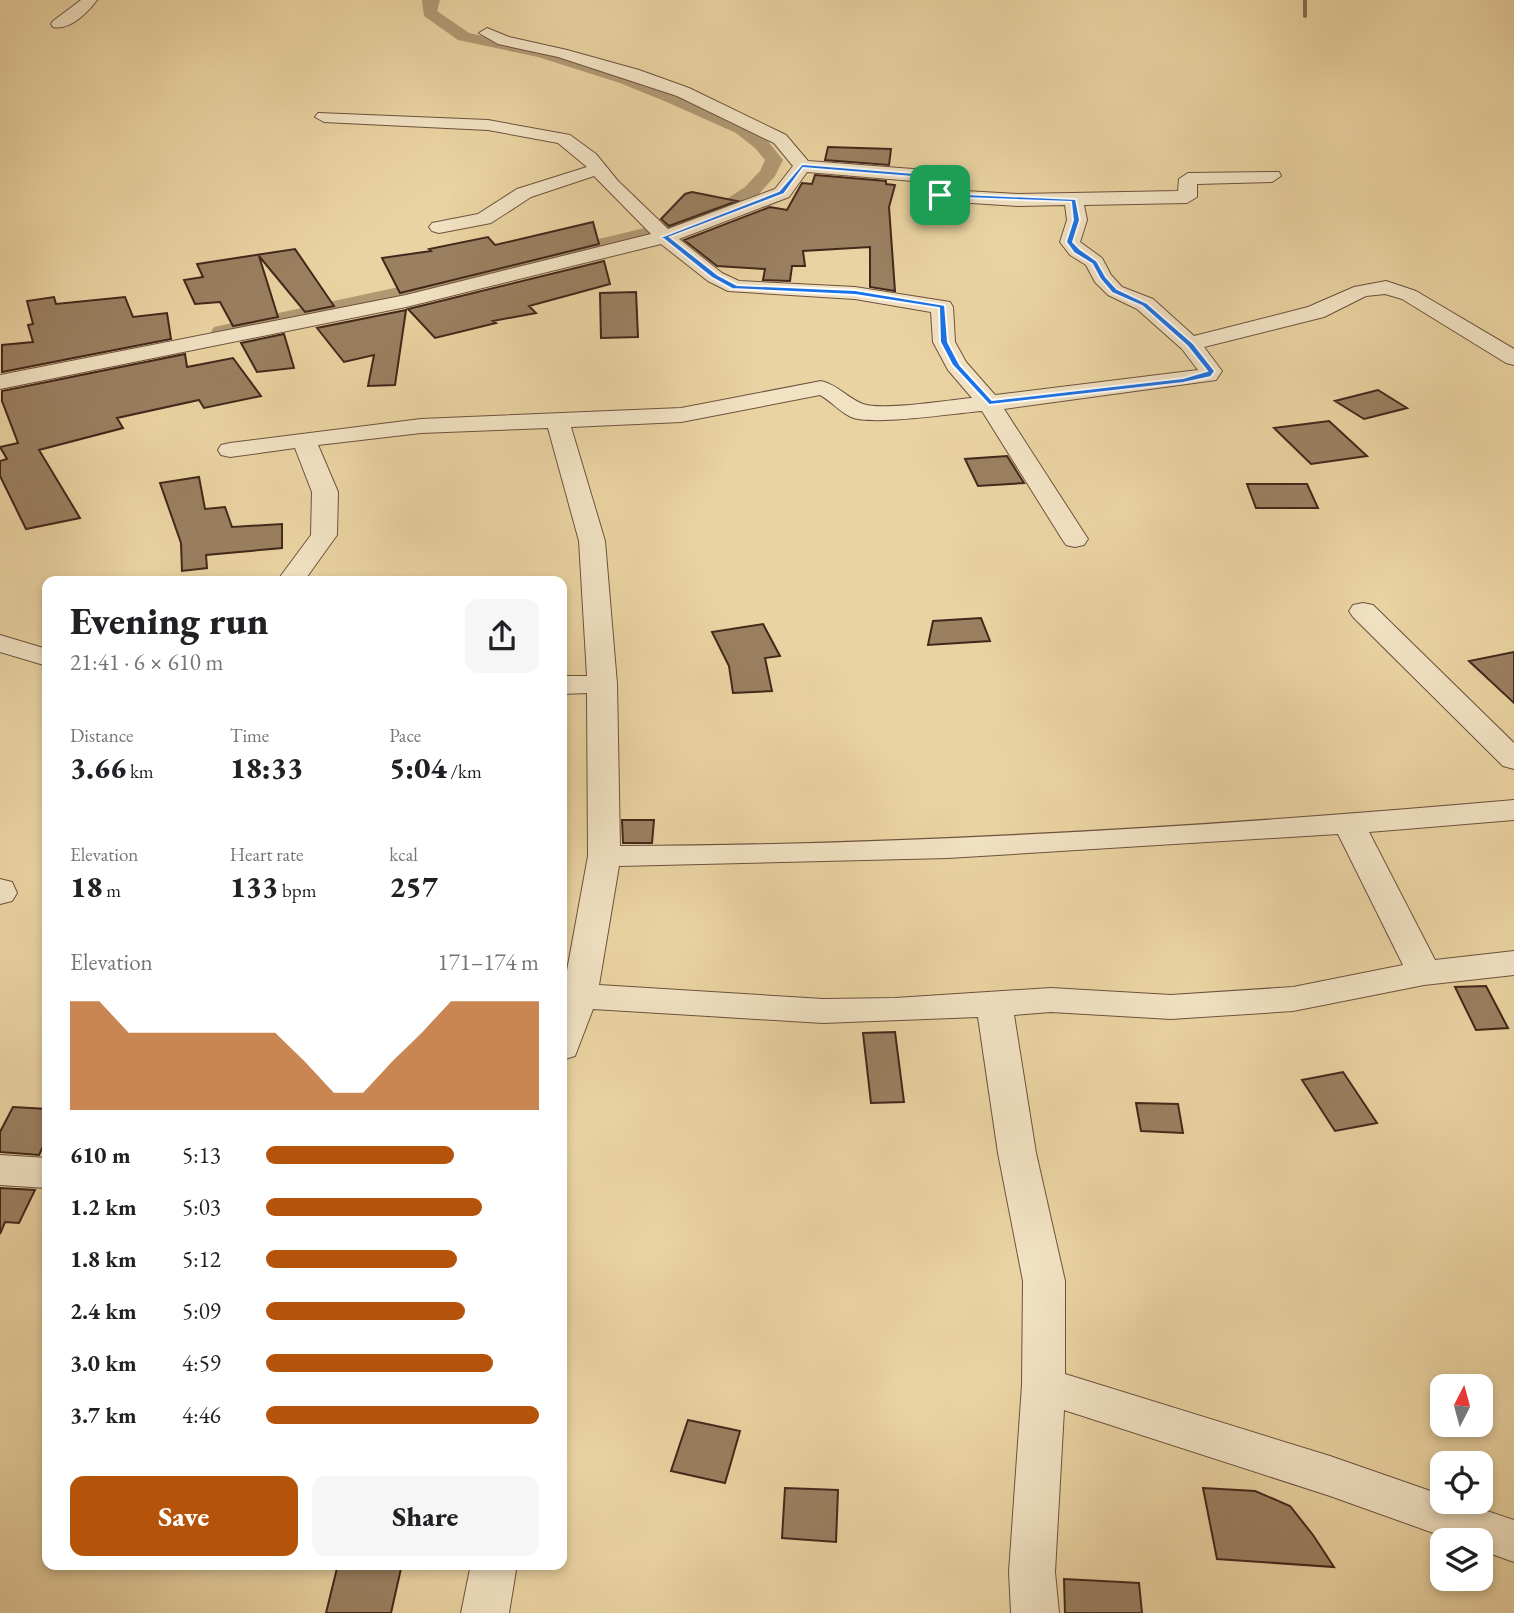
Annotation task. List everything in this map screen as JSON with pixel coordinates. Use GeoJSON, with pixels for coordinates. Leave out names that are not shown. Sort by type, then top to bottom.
{"type":"FeatureCollection","features":[{"type":"Feature","properties":{"kind":"street"},"geometry":{"type":"LineString","coordinates":[[59,24],[80,10],[89,0]]}},
{"type":"Feature","properties":{"kind":"street"},"geometry":{"type":"LineString","coordinates":[[487,33],[504,41],[598,63],[683,92],[780,139],[802,166]]}},
{"type":"Feature","properties":{"kind":"street"},"geometry":{"type":"LineString","coordinates":[[324,117],[488,125],[535,132],[571,144],[589,158],[597,170],[660,231],[715,277],[735,288],[855,293],[942,307],[944,342],[956,365],[989,403],[1075,539]]}},
{"type":"Feature","properties":{"kind":"street"},"geometry":{"type":"LineString","coordinates":[[802,166],[926,176],[937,178],[937,194],[940,195],[1019,200],[1187,197],[1188,179],[1272,176]]}},
{"type":"Feature","properties":{"kind":"street"},"geometry":{"type":"LineString","coordinates":[[0,382],[406,301],[660,231],[782,193],[802,166]]}},
{"type":"Feature","properties":{"kind":"street"},"geometry":{"type":"LineString","coordinates":[[439,227],[484,219],[524,193],[555,181],[597,170]]}},
{"type":"Feature","properties":{"kind":"street"},"geometry":{"type":"LineString","coordinates":[[230,450],[421,426],[681,415],[821,388],[831,391],[859,412],[898,412],[1208,375],[1211,371],[1190,344],[1145,304],[1115,291],[1102,278],[1095,262],[1077,251],[1070,242],[1077,220],[1074,200]]}},
{"type":"Feature","properties":{"kind":"street"},"geometry":{"type":"LineString","coordinates":[[1190,344],[1316,312],[1361,291],[1386,287],[1409,295],[1514,358]]}},
{"type":"Feature","properties":{"kind":"street"},"geometry":{"type":"LineString","coordinates":[[557,419],[592,541],[602,684],[604,856],[580,996],[567,1033]]}},
{"type":"Feature","properties":{"kind":"street"},"geometry":{"type":"LineString","coordinates":[[293,576],[324,535],[325,492],[304,439]]}},
{"type":"Feature","properties":{"kind":"street"},"geometry":{"type":"LineString","coordinates":[[1363,611],[1514,760]]}},
{"type":"Feature","properties":{"kind":"street"},"geometry":{"type":"LineString","coordinates":[[0,643],[42,656]]}},
{"type":"Feature","properties":{"kind":"street"},"geometry":{"type":"LineString","coordinates":[[567,685],[602,684]]}},
{"type":"Feature","properties":{"kind":"street"},"geometry":{"type":"LineString","coordinates":[[604,856],[725,857],[998,846],[1514,810]]}},
{"type":"Feature","properties":{"kind":"street"},"geometry":{"type":"LineString","coordinates":[[1348,822],[1424,972]]}},
{"type":"Feature","properties":{"kind":"street"},"geometry":{"type":"LineString","coordinates":[[580,996],[823,1011],[895,1010],[1051,1000],[1171,1007],[1293,999],[1424,972],[1514,963]]}},
{"type":"Feature","properties":{"kind":"street"},"geometry":{"type":"LineString","coordinates":[[994,1003],[1017,1153],[1044,1281],[1044,1385],[1032,1572],[1035,1613]]}},
{"type":"Feature","properties":{"kind":"street"},"geometry":{"type":"LineString","coordinates":[[0,1170],[42,1173]]}},
{"type":"Feature","properties":{"kind":"street"},"geometry":{"type":"LineString","coordinates":[[1044,1385],[1330,1476],[1514,1541]]}},
{"type":"Feature","properties":{"kind":"street"},"geometry":{"type":"LineString","coordinates":[[485,1613],[493,1570]]}},
{"type":"Feature","properties":{"kind":"building"},"geometry":{"type":"Polygon","coordinates":[[[828,147],[891,149],[889,165],[825,160],[828,147]]]}},
{"type":"Feature","properties":{"kind":"building"},"geometry":{"type":"Polygon","coordinates":[[[815,175],[886,181],[886,184],[895,185],[889,207],[895,291],[870,287],[870,247],[803,251],[805,266],[792,266],[790,281],[763,280],[765,269],[717,266],[684,240],[770,207],[787,210],[802,183],[812,184],[815,175]]]}},
{"type":"Feature","properties":{"kind":"building"},"geometry":{"type":"Polygon","coordinates":[[[692,192],[737,201],[669,226],[661,219],[685,194],[692,192]]]}},
{"type":"Feature","properties":{"kind":"building"},"geometry":{"type":"Polygon","coordinates":[[[593,222],[599,244],[400,293],[382,258],[431,251],[429,249],[488,237],[495,245],[593,222]]]}},
{"type":"Feature","properties":{"kind":"building"},"geometry":{"type":"Polygon","coordinates":[[[295,249],[334,306],[305,312],[259,256],[278,317],[233,326],[220,302],[195,304],[184,280],[203,277],[197,264],[295,249]]]}},
{"type":"Feature","properties":{"kind":"building"},"geometry":{"type":"Polygon","coordinates":[[[604,261],[610,284],[529,306],[536,313],[493,321],[496,323],[435,338],[408,309],[604,261]]]}},
{"type":"Feature","properties":{"kind":"building"},"geometry":{"type":"Polygon","coordinates":[[[636,292],[638,337],[601,338],[600,293],[636,292]]]}},
{"type":"Feature","properties":{"kind":"building"},"geometry":{"type":"Polygon","coordinates":[[[54,297],[56,304],[125,297],[133,317],[167,313],[171,339],[2,372],[2,345],[33,342],[28,325],[33,324],[27,301],[54,297]]]}},
{"type":"Feature","properties":{"kind":"building"},"geometry":{"type":"Polygon","coordinates":[[[406,310],[395,385],[368,386],[374,355],[344,362],[317,328],[406,310]]]}},
{"type":"Feature","properties":{"kind":"building"},"geometry":{"type":"Polygon","coordinates":[[[284,334],[294,368],[257,372],[241,343],[284,334]]]}},
{"type":"Feature","properties":{"kind":"building"},"geometry":{"type":"Polygon","coordinates":[[[185,354],[187,367],[233,358],[261,396],[204,408],[199,400],[117,418],[123,428],[39,450],[80,518],[26,529],[0,476],[0,461],[7,459],[0,447],[18,443],[2,401],[2,391],[185,354]]]}},
{"type":"Feature","properties":{"kind":"building"},"geometry":{"type":"Polygon","coordinates":[[[1378,390],[1407,408],[1364,419],[1335,401],[1378,390]]]}},
{"type":"Feature","properties":{"kind":"building"},"geometry":{"type":"Polygon","coordinates":[[[1329,421],[1367,456],[1311,464],[1274,428],[1329,421]]]}},
{"type":"Feature","properties":{"kind":"building"},"geometry":{"type":"Polygon","coordinates":[[[1007,456],[1024,483],[978,486],[965,459],[1007,456]]]}},
{"type":"Feature","properties":{"kind":"building"},"geometry":{"type":"Polygon","coordinates":[[[199,477],[205,509],[225,507],[232,527],[282,524],[282,548],[206,555],[207,568],[182,571],[181,543],[160,483],[199,477]]]}},
{"type":"Feature","properties":{"kind":"building"},"geometry":{"type":"Polygon","coordinates":[[[1247,484],[1307,484],[1318,508],[1256,508],[1247,484]]]}},
{"type":"Feature","properties":{"kind":"building"},"geometry":{"type":"Polygon","coordinates":[[[981,618],[990,641],[928,645],[933,621],[981,618]]]}},
{"type":"Feature","properties":{"kind":"building"},"geometry":{"type":"Polygon","coordinates":[[[763,624],[780,656],[765,658],[772,691],[733,693],[729,666],[712,632],[763,624]]]}},
{"type":"Feature","properties":{"kind":"building"},"geometry":{"type":"Polygon","coordinates":[[[1514,652],[1514,703],[1469,661],[1514,652]]]}},
{"type":"Feature","properties":{"kind":"building"},"geometry":{"type":"Polygon","coordinates":[[[622,820],[654,820],[652,843],[623,843],[622,820]]]}},
{"type":"Feature","properties":{"kind":"building"},"geometry":{"type":"Polygon","coordinates":[[[1486,986],[1508,1028],[1476,1030],[1455,987],[1486,986]]]}},
{"type":"Feature","properties":{"kind":"building"},"geometry":{"type":"Polygon","coordinates":[[[895,1032],[904,1102],[871,1103],[863,1033],[895,1032]]]}},
{"type":"Feature","properties":{"kind":"building"},"geometry":{"type":"Polygon","coordinates":[[[1343,1072],[1377,1123],[1335,1131],[1302,1080],[1343,1072]]]}},
{"type":"Feature","properties":{"kind":"building"},"geometry":{"type":"Polygon","coordinates":[[[1136,1103],[1178,1104],[1183,1133],[1141,1131],[1136,1103]]]}},
{"type":"Feature","properties":{"kind":"building"},"geometry":{"type":"Polygon","coordinates":[[[13,1107],[42,1109],[42,1149],[39,1155],[0,1152],[0,1132],[13,1107]]]}},
{"type":"Feature","properties":{"kind":"building"},"geometry":{"type":"Polygon","coordinates":[[[0,1188],[35,1190],[19,1223],[5,1222],[0,1234],[0,1188]]]}},
{"type":"Feature","properties":{"kind":"building"},"geometry":{"type":"Polygon","coordinates":[[[688,1420],[740,1431],[725,1483],[671,1471],[688,1420]]]}},
{"type":"Feature","properties":{"kind":"building"},"geometry":{"type":"Polygon","coordinates":[[[785,1488],[838,1490],[836,1542],[782,1538],[785,1488]]]}},
{"type":"Feature","properties":{"kind":"building"},"geometry":{"type":"Polygon","coordinates":[[[1203,1488],[1255,1491],[1290,1506],[1334,1567],[1217,1559],[1203,1488]]]}},
{"type":"Feature","properties":{"kind":"building"},"geometry":{"type":"Polygon","coordinates":[[[337,1570],[401,1570],[391,1613],[326,1613],[337,1570]]]}},
{"type":"Feature","properties":{"kind":"building"},"geometry":{"type":"Polygon","coordinates":[[[1064,1579],[1139,1583],[1142,1613],[1065,1613],[1064,1579]]]}},
{"type":"Feature","properties":{"kind":"waterway"},"geometry":{"type":"LineString","coordinates":[[222,332],[408,291],[693,222],[741,199],[769,172],[774,160],[761,144],[742,129],[626,79],[541,53],[464,37],[429,13],[429,1],[432,0]]}},
{"type":"Feature","properties":{"kind":"waterway"},"geometry":{"type":"LineString","coordinates":[[1305,0],[1305,17]]}},
{"type":"Feature","properties":{"kind":"route"},"geometry":{"type":"LineString","coordinates":[[802,166],[937,178],[937,194],[940,195],[1074,200],[1077,220],[1070,242],[1077,251],[1095,262],[1102,278],[1115,291],[1145,304],[1190,344],[1211,371],[1208,375],[1183,380],[989,403],[956,365],[944,342],[942,307],[933,303],[855,293],[735,288],[715,277],[665,237],[782,193],[802,166]]}}]}
